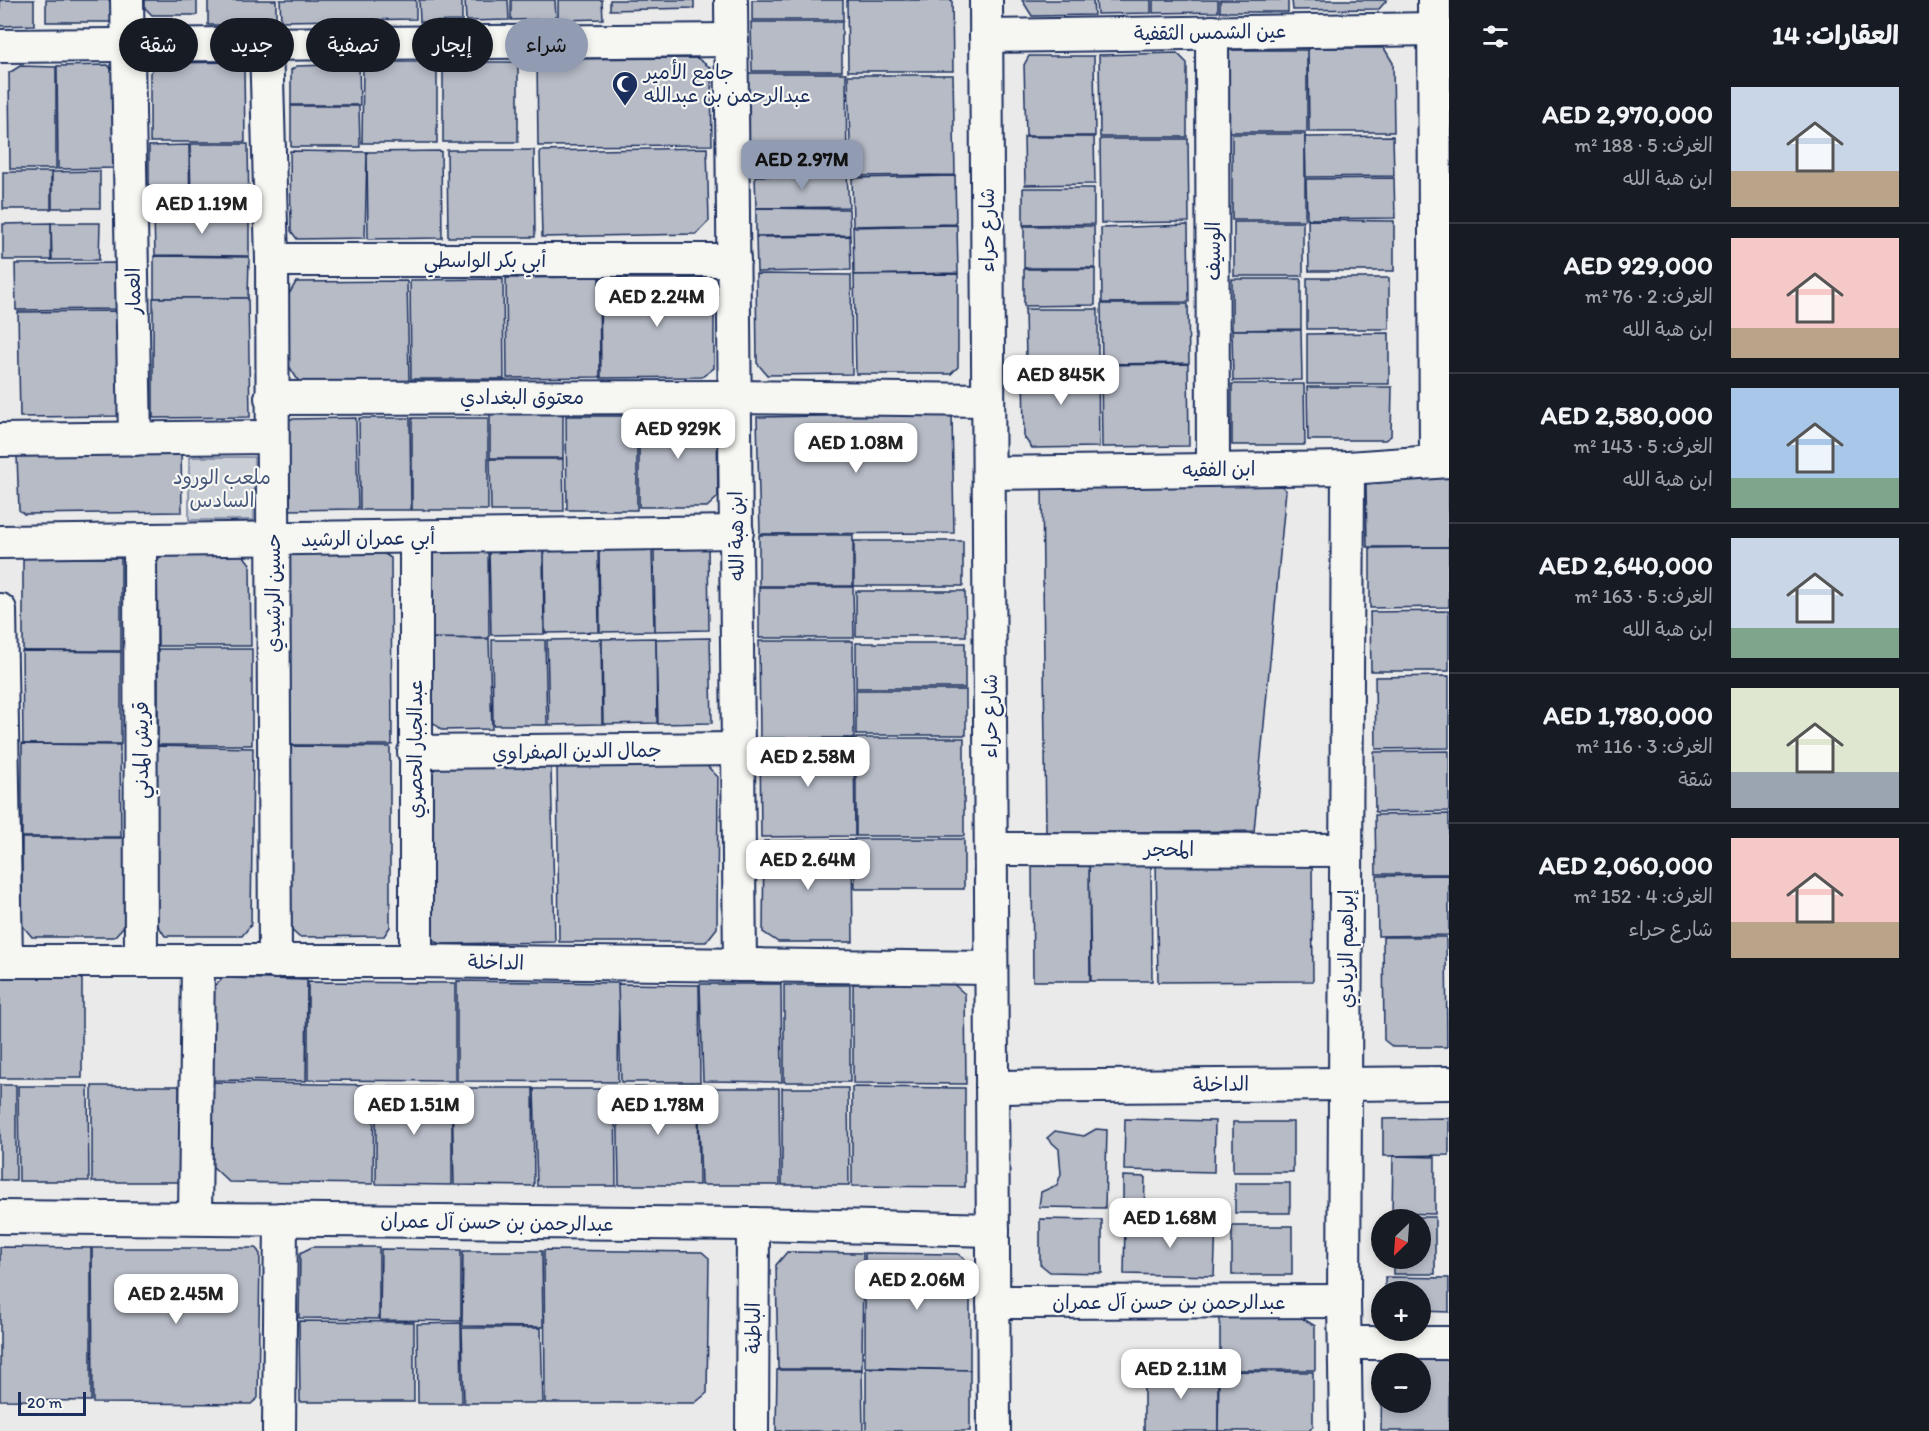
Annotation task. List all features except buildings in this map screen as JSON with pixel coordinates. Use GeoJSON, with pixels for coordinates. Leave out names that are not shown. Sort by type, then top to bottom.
{"type":"FeatureCollection","features":[{"type":"Feature","properties":{"kind":"street","name":"العمار"},"geometry":{"type":"LineString","coordinates":[[127,0],[127,18]]}},
{"type":"Feature","properties":{"kind":"street","name":"ابن هبة الله"},"geometry":{"type":"LineString","coordinates":[[731,0],[740,965]]}},
{"type":"Feature","properties":{"kind":"street","name":"شارع حراء"},"geometry":{"type":"LineString","coordinates":[[986,0],[994,1431]]}},
{"type":"Feature","properties":{"kind":"street"},"geometry":{"type":"LineString","coordinates":[[1434,14],[1442,461]]}},
{"type":"Feature","properties":{"kind":"street","name":"عين الشمس الثقفية"},"geometry":{"type":"LineString","coordinates":[[986,36],[1212,32],[1434,14]]}},
{"type":"Feature","properties":{"kind":"street","name":"الوسيف"},"geometry":{"type":"LineString","coordinates":[[1212,32],[1213,469]]}},
{"type":"Feature","properties":{"kind":"street"},"geometry":{"type":"LineString","coordinates":[[294,44],[732,40]]}},
{"type":"Feature","properties":{"kind":"street"},"geometry":{"type":"LineString","coordinates":[[0,46],[119,46]]}},
{"type":"Feature","properties":{"kind":"street","name":"العمار"},"geometry":{"type":"LineString","coordinates":[[128,72],[135,439]]}},
{"type":"Feature","properties":{"kind":"street","name":"حسين الرشيدي"},"geometry":{"type":"LineString","coordinates":[[267,72],[272,260],[275,962]]}},
{"type":"Feature","properties":{"kind":"street","name":"أبي بكر الواسطي"},"geometry":{"type":"LineString","coordinates":[[272,260],[734,260]]}},
{"type":"Feature","properties":{"kind":"street","name":"معتوق البغدادي"},"geometry":{"type":"LineString","coordinates":[[272,398],[735,397],[988,400]]}},
{"type":"Feature","properties":{"kind":"street"},"geometry":{"type":"LineString","coordinates":[[0,440],[272,437]]}},
{"type":"Feature","properties":{"kind":"street","name":"ابن الفقيه"},"geometry":{"type":"LineString","coordinates":[[989,473],[1348,468],[1442,461]]}},
{"type":"Feature","properties":{"kind":"street","name":"إبراهيم الزيادي"},"geometry":{"type":"LineString","coordinates":[[1346,1431],[1344,1301],[1348,468]]}},
{"type":"Feature","properties":{"kind":"street","name":"أبي عمران الرشيد"},"geometry":{"type":"LineString","coordinates":[[0,542],[736,532]]}},
{"type":"Feature","properties":{"kind":"street","name":"عبدالجبار الحصري"},"geometry":{"type":"LineString","coordinates":[[416,537],[414,752],[416,961]]}},
{"type":"Feature","properties":{"kind":"street","name":"قريش المدني"},"geometry":{"type":"LineString","coordinates":[[140,541],[141,960]]}},
{"type":"Feature","properties":{"kind":"street"},"geometry":{"type":"LineString","coordinates":[[0,609],[3,961]]}},
{"type":"Feature","properties":{"kind":"street","name":"جمال الدين الصفراوي"},"geometry":{"type":"LineString","coordinates":[[414,752],[739,749]]}},
{"type":"Feature","properties":{"kind":"street","name":"المحجر"},"geometry":{"type":"LineString","coordinates":[[991,849],[1346,850]]}},
{"type":"Feature","properties":{"kind":"street"},"geometry":{"type":"LineString","coordinates":[[195,1218],[198,960]]}},
{"type":"Feature","properties":{"kind":"street","name":"الداخلة"},"geometry":{"type":"LineString","coordinates":[[3,961],[416,961],[992,968]]}},
{"type":"Feature","properties":{"kind":"street","name":"الداخلة"},"geometry":{"type":"LineString","coordinates":[[992,1087],[1449,1083]]}},
{"type":"Feature","properties":{"kind":"street","name":"عبدالرحمن بن حسن آل عمران"},"geometry":{"type":"LineString","coordinates":[[0,1217],[753,1224],[993,1230]]}},
{"type":"Feature","properties":{"kind":"street"},"geometry":{"type":"LineString","coordinates":[[279,1431],[280,1219]]}},
{"type":"Feature","properties":{"kind":"street","name":"الباطنة"},"geometry":{"type":"LineString","coordinates":[[752,1431],[753,1224]]}},
{"type":"Feature","properties":{"kind":"street","name":"عبدالرحمن بن حسن آل عمران"},"geometry":{"type":"LineString","coordinates":[[993,1302],[1344,1301]]}},
{"type":"Feature","properties":{"kind":"street"},"geometry":{"type":"LineString","coordinates":[[1346,1343],[1449,1344]]}},
{"type":"Feature","properties":{"kind":"green space","name":"ملعب الورود السادس"},"geometry":{"type":"Polygon","coordinates":[[[189,457],[254,457],[254,520],[189,520],[189,457]]]}},
{"type":"Feature","properties":{"kind":"place","name":"جامع الأمير عبدالرحمن بن عبدالله"},"geometry":{"type":"Point","coordinates":[625,107]}}]}
